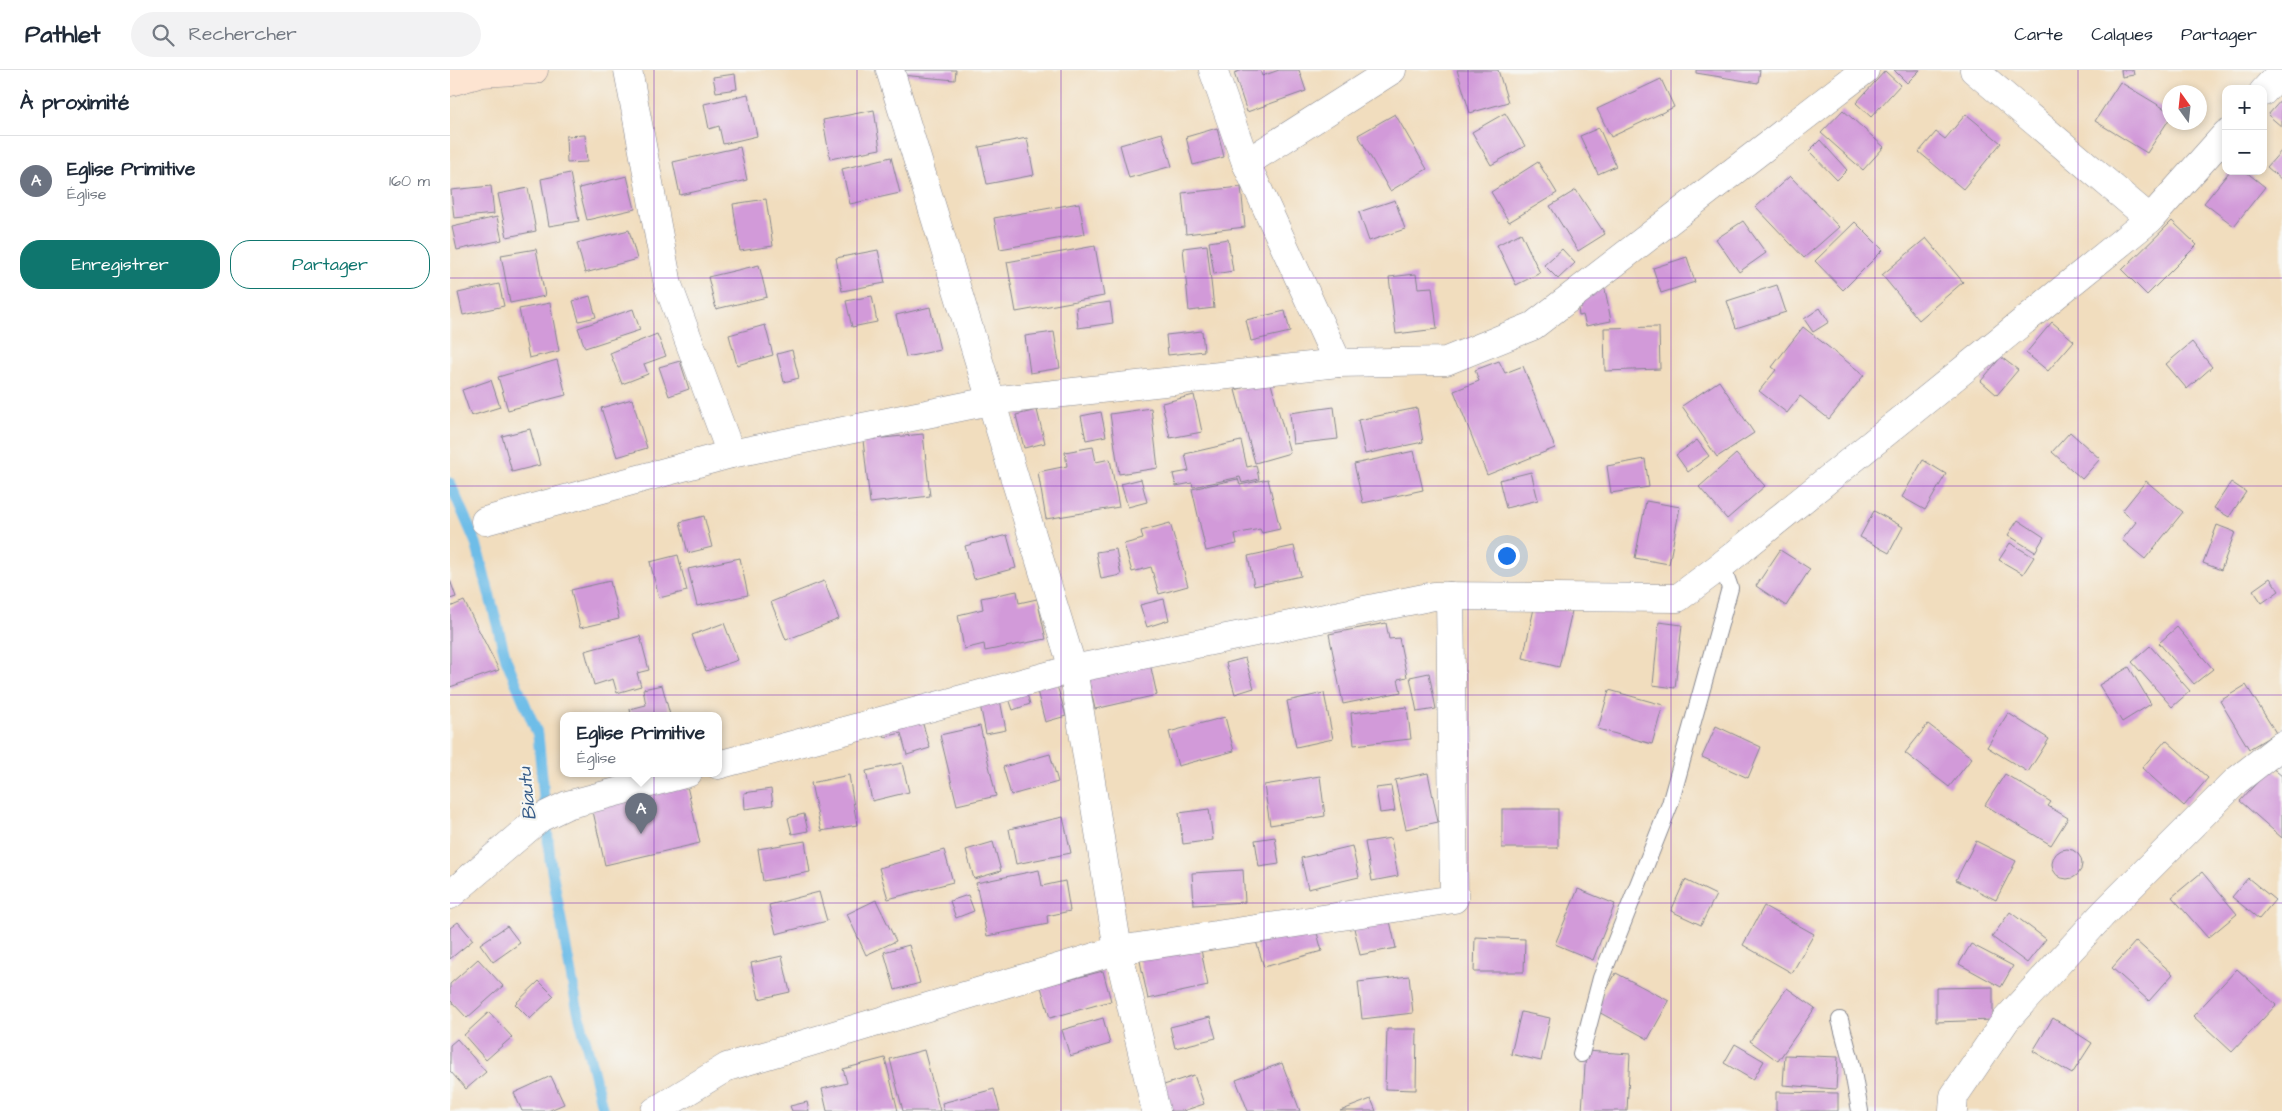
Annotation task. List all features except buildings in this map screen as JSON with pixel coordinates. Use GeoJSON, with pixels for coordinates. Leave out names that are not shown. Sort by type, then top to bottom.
{"type":"FeatureCollection","features":[{"type":"Feature","properties":{"kind":"street"},"geometry":{"type":"LineString","coordinates":[[450,82],[481,72],[534,70]]}},
{"type":"Feature","properties":{"kind":"street"},"geometry":{"type":"LineString","coordinates":[[628,70],[668,285],[731,454]]}},
{"type":"Feature","properties":{"kind":"street"},"geometry":{"type":"LineString","coordinates":[[890,70],[1073,669],[1118,950],[1156,1111]]}},
{"type":"Feature","properties":{"kind":"street"},"geometry":{"type":"LineString","coordinates":[[1213,70],[1246,163],[1338,362]]}},
{"type":"Feature","properties":{"kind":"street"},"geometry":{"type":"LineString","coordinates":[[1246,163],[1392,70]]}},
{"type":"Feature","properties":{"kind":"street"},"geometry":{"type":"LineString","coordinates":[[486,521],[731,454],[990,401],[1338,362],[1446,361],[1533,326],[1865,70]]}},
{"type":"Feature","properties":{"kind":"street"},"geometry":{"type":"LineString","coordinates":[[1974,70],[2150,219]]}},
{"type":"Feature","properties":{"kind":"street"},"geometry":{"type":"LineString","coordinates":[[2267,88],[2282,71]]}},
{"type":"Feature","properties":{"kind":"street"},"geometry":{"type":"LineString","coordinates":[[722,764],[1073,669],[1424,598],[1450,596],[1678,598],[1722,565],[2150,219],[2222,138]]}},
{"type":"Feature","properties":{"kind":"street"},"geometry":{"type":"LineString","coordinates":[[655,1111],[727,1067],[1118,950],[1454,899],[1450,596]]}},
{"type":"Feature","properties":{"kind":"street"},"geometry":{"type":"LineString","coordinates":[[1952,1111],[1954,1096],[2006,1020],[2103,914],[2236,781],[2282,745]]}},
{"type":"Feature","properties":{"kind":"street"},"geometry":{"type":"LineString","coordinates":[[450,895],[540,818],[568,805],[673,777]]}},
{"type":"Feature","properties":{"kind":"lane"},"geometry":{"type":"LineString","coordinates":[[1581,1054],[1601,978],[1670,804],[1730,588],[1722,565]]}},
{"type":"Feature","properties":{"kind":"lane"},"geometry":{"type":"LineString","coordinates":[[1840,1020],[1851,1061],[1860,1111]]}},
{"type":"Feature","properties":{"kind":"waterway","name":"Biautu"},"geometry":{"type":"LineString","coordinates":[[450,483],[476,543],[506,659],[538,735],[550,860],[576,1002],[603,1111]]}},
{"type":"Feature","properties":{"kind":"place","name":"Eglise Primitive"},"geometry":{"type":"Point","coordinates":[641,834]}}]}
